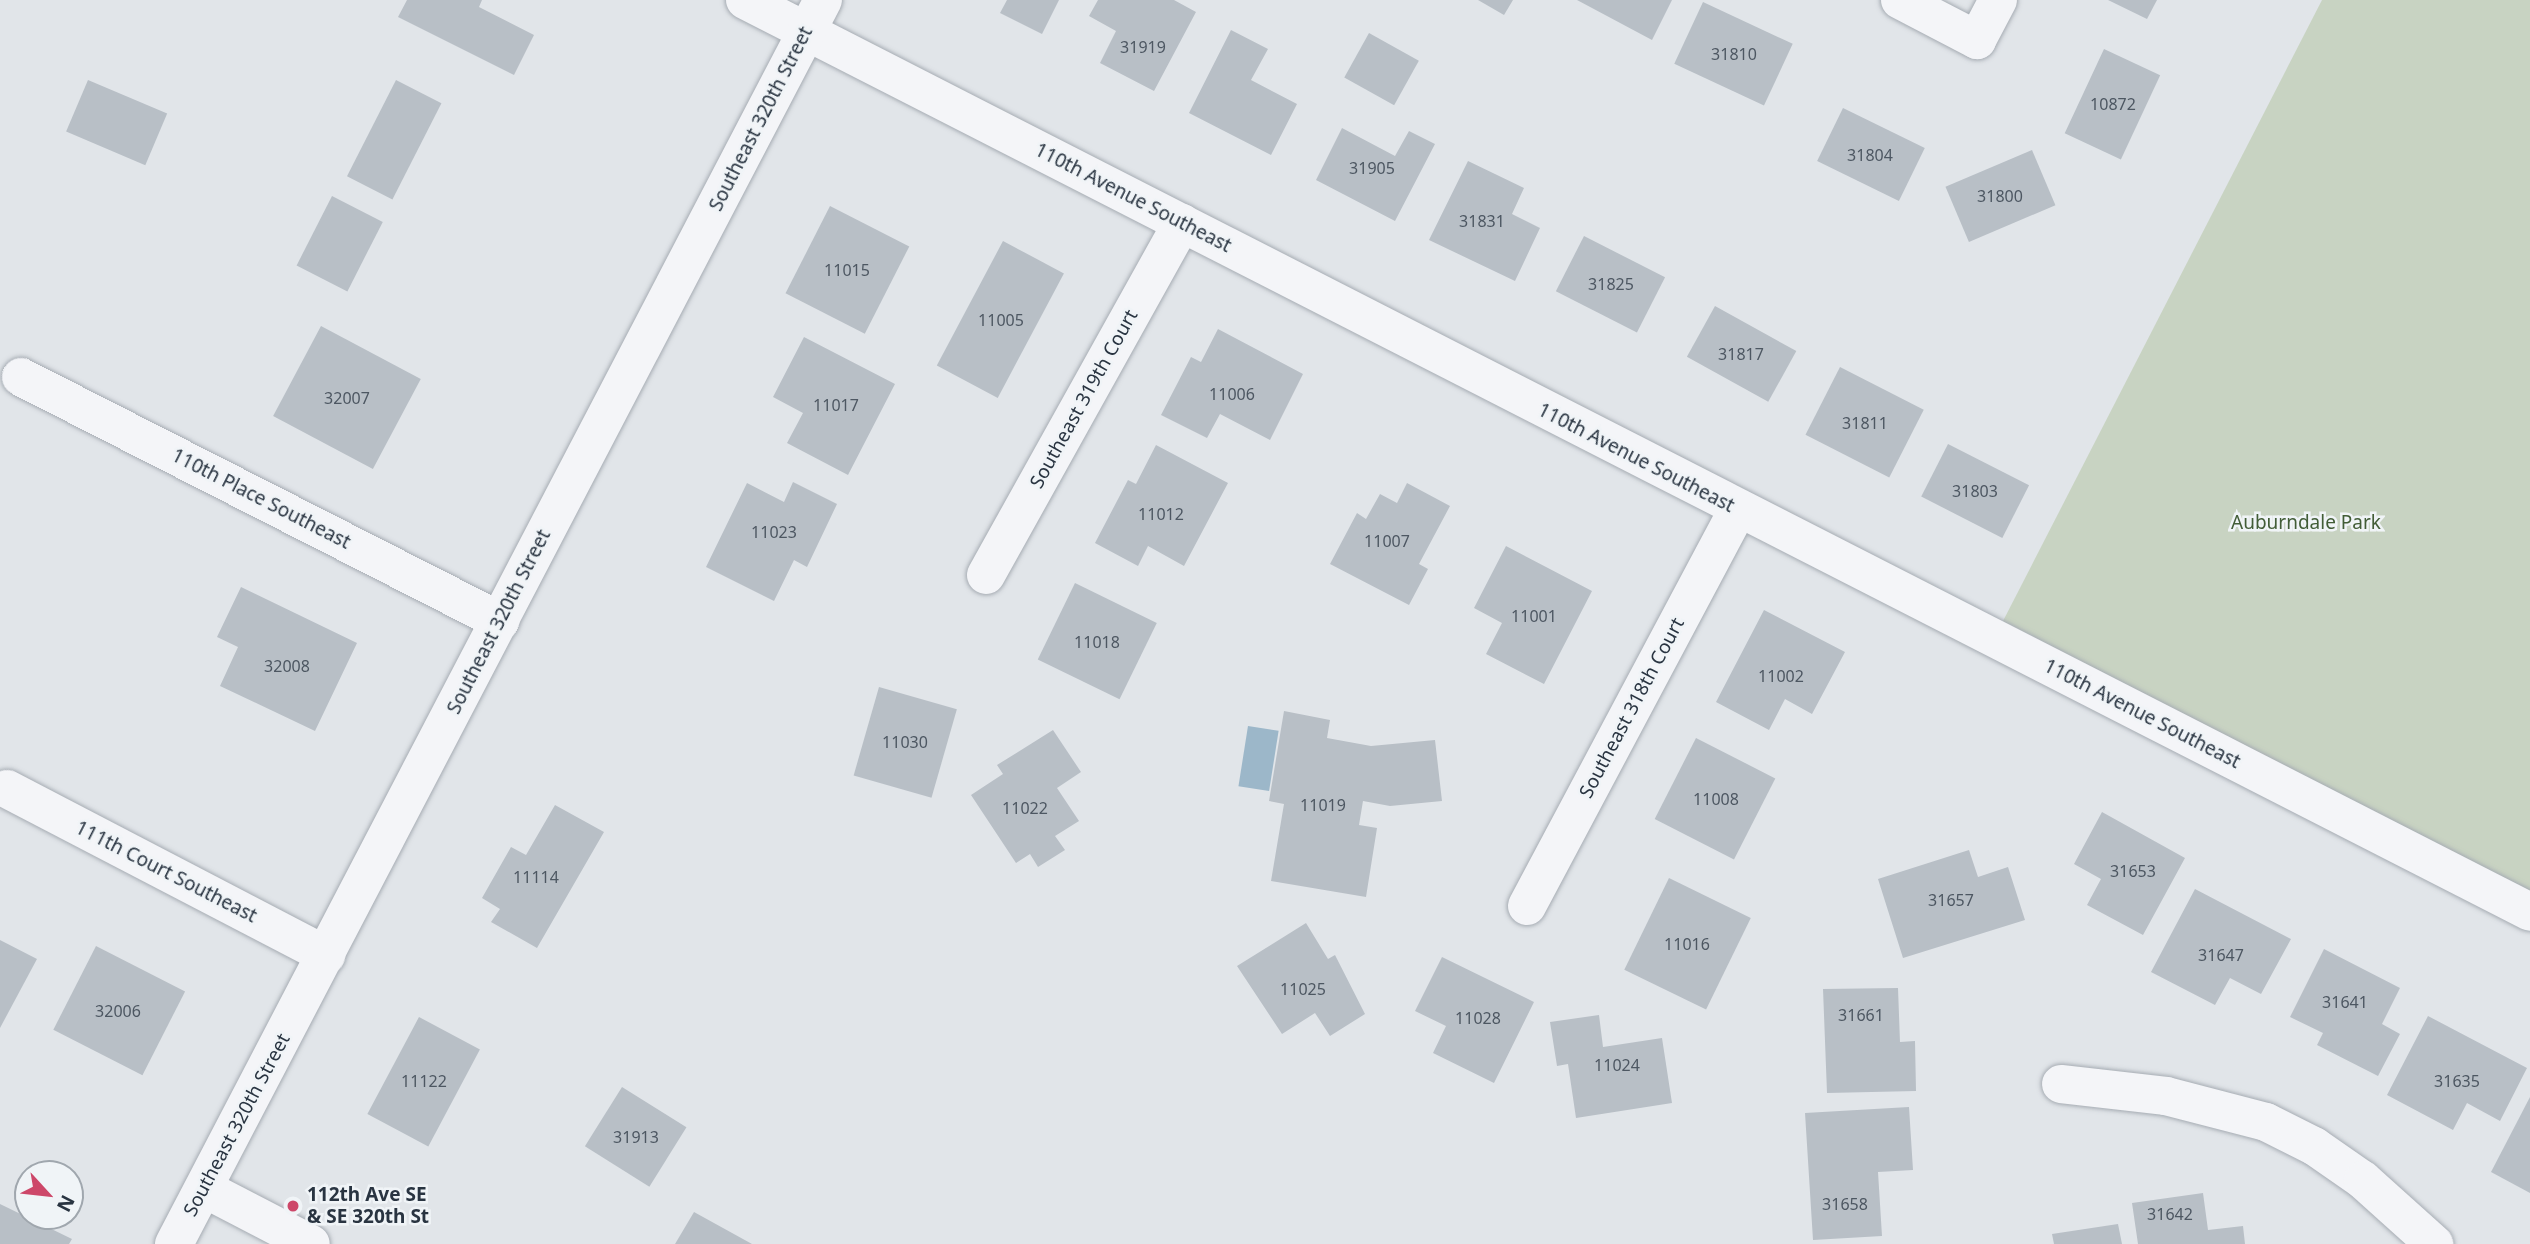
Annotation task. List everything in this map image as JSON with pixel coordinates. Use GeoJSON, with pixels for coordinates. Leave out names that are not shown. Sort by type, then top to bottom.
{"type":"FeatureCollection","features":[{"type":"Feature","properties":{"kind":"street","name":"110th Avenue Southeast"},"geometry":{"type":"LineString","coordinates":[[745,0],[815,15],[1182,223],[1737,511],[2530,912]]}},
{"type":"Feature","properties":{"kind":"street"},"geometry":{"type":"LineString","coordinates":[[1900,0],[1978,40],[1998,0]]}},
{"type":"Feature","properties":{"kind":"street","name":"Southeast 320th Street"},"geometry":{"type":"LineString","coordinates":[[174,1244],[815,15]]}},
{"type":"Feature","properties":{"kind":"street","name":"Southeast 319th Court"},"geometry":{"type":"LineString","coordinates":[[986,575],[1182,223]]}},
{"type":"Feature","properties":{"kind":"street","name":"110th Place Southeast"},"geometry":{"type":"LineString","coordinates":[[22,377],[500,621]]}},
{"type":"Feature","properties":{"kind":"street","name":"Southeast 318th Court"},"geometry":{"type":"LineString","coordinates":[[1527,906],[1737,511]]}},
{"type":"Feature","properties":{"kind":"street","name":"111th Court Southeast"},"geometry":{"type":"LineString","coordinates":[[6,789],[326,955]]}},
{"type":"Feature","properties":{"kind":"street"},"geometry":{"type":"LineString","coordinates":[[2061,1084],[2166,1096],[2266,1122],[2314,1146],[2363,1180],[2434,1244]]}},
{"type":"Feature","properties":{"kind":"street"},"geometry":{"type":"LineString","coordinates":[[205,1189],[311,1244]]}},
{"type":"Feature","properties":{"kind":"green space","name":"Auburndale Park"},"geometry":{"type":"Polygon","coordinates":[[[2322,0],[2530,0],[2530,892],[2003,621],[2322,0]]]}},
{"type":"Feature","properties":{"kind":"water"},"geometry":{"type":"Polygon","coordinates":[[[1248,726],[1279,731],[1269,791],[1238,786],[1248,726]]]}},
{"type":"Feature","properties":{"kind":"building"},"geometry":{"type":"Polygon","coordinates":[[[407,0],[482,0],[479,7],[534,35],[514,75],[398,17],[407,0]]]}},
{"type":"Feature","properties":{"kind":"building"},"geometry":{"type":"Polygon","coordinates":[[[1007,0],[1059,0],[1042,34],[1000,13],[1007,0]]]}},
{"type":"Feature","properties":{"kind":"building"},"geometry":{"type":"Polygon","coordinates":[[[1098,0],[1174,0],[1196,12],[1154,91],[1100,63],[1116,31],[1089,16],[1098,0]]]}},
{"type":"Feature","properties":{"kind":"building"},"geometry":{"type":"Polygon","coordinates":[[[1478,0],[1513,0],[1504,15],[1478,0]]]}},
{"type":"Feature","properties":{"kind":"building"},"geometry":{"type":"Polygon","coordinates":[[[1577,0],[1672,0],[1652,40],[1577,0]]]}},
{"type":"Feature","properties":{"kind":"building"},"geometry":{"type":"Polygon","coordinates":[[[2108,0],[2157,0],[2147,19],[2108,0]]]}},
{"type":"Feature","properties":{"kind":"building"},"geometry":{"type":"Polygon","coordinates":[[[1703,2],[1793,44],[1764,105],[1674,64],[1703,2]]]}},
{"type":"Feature","properties":{"kind":"building"},"geometry":{"type":"Polygon","coordinates":[[[1231,30],[1268,49],[1251,80],[1297,104],[1271,155],[1189,113],[1231,30]]]}},
{"type":"Feature","properties":{"kind":"building"},"geometry":{"type":"Polygon","coordinates":[[[1369,33],[1419,61],[1394,105],[1344,78],[1369,33]]]}},
{"type":"Feature","properties":{"kind":"building"},"geometry":{"type":"Polygon","coordinates":[[[2104,49],[2160,75],[2121,159],[2065,133],[2104,49]]]}},
{"type":"Feature","properties":{"kind":"building"},"geometry":{"type":"Polygon","coordinates":[[[88,80],[167,114],[145,165],[66,132],[88,80]]]}},
{"type":"Feature","properties":{"kind":"building"},"geometry":{"type":"Polygon","coordinates":[[[396,80],[441,103],[392,199],[347,176],[396,80]]]}},
{"type":"Feature","properties":{"kind":"building"},"geometry":{"type":"Polygon","coordinates":[[[1843,108],[1925,148],[1899,201],[1817,161],[1843,108]]]}},
{"type":"Feature","properties":{"kind":"building"},"geometry":{"type":"Polygon","coordinates":[[[1342,128],[1395,156],[1409,131],[1435,144],[1395,221],[1316,180],[1342,128]]]}},
{"type":"Feature","properties":{"kind":"building"},"geometry":{"type":"Polygon","coordinates":[[[2032,150],[2055,205],[1969,242],[1945,187],[2032,150]]]}},
{"type":"Feature","properties":{"kind":"building"},"geometry":{"type":"Polygon","coordinates":[[[1468,161],[1524,188],[1512,214],[1540,228],[1515,281],[1429,240],[1468,161]]]}},
{"type":"Feature","properties":{"kind":"building"},"geometry":{"type":"Polygon","coordinates":[[[332,196],[383,222],[347,291],[297,265],[332,196]]]}},
{"type":"Feature","properties":{"kind":"building"},"geometry":{"type":"Polygon","coordinates":[[[830,206],[909,246],[865,334],[786,293],[830,206]]]}},
{"type":"Feature","properties":{"kind":"building"},"geometry":{"type":"Polygon","coordinates":[[[1584,236],[1665,277],[1637,333],[1556,291],[1584,236]]]}},
{"type":"Feature","properties":{"kind":"building"},"geometry":{"type":"Polygon","coordinates":[[[1003,241],[1064,273],[998,398],[937,365],[1003,241]]]}},
{"type":"Feature","properties":{"kind":"building"},"geometry":{"type":"Polygon","coordinates":[[[1715,306],[1796,351],[1768,402],[1687,357],[1715,306]]]}},
{"type":"Feature","properties":{"kind":"building"},"geometry":{"type":"Polygon","coordinates":[[[321,326],[421,379],[373,469],[273,416],[321,326]]]}},
{"type":"Feature","properties":{"kind":"building"},"geometry":{"type":"Polygon","coordinates":[[[1218,329],[1303,374],[1270,440],[1220,414],[1207,438],[1161,415],[1191,357],[1201,362],[1218,329]]]}},
{"type":"Feature","properties":{"kind":"building"},"geometry":{"type":"Polygon","coordinates":[[[804,337],[895,384],[848,475],[787,443],[803,413],[773,397],[804,337]]]}},
{"type":"Feature","properties":{"kind":"building"},"geometry":{"type":"Polygon","coordinates":[[[1840,367],[1924,410],[1889,477],[1805,435],[1840,367]]]}},
{"type":"Feature","properties":{"kind":"building"},"geometry":{"type":"Polygon","coordinates":[[[1948,444],[2029,485],[2002,538],[1921,497],[1948,444]]]}},
{"type":"Feature","properties":{"kind":"building"},"geometry":{"type":"Polygon","coordinates":[[[1156,445],[1228,483],[1184,566],[1148,546],[1138,566],[1095,543],[1128,480],[1136,484],[1156,445]]]}},
{"type":"Feature","properties":{"kind":"building"},"geometry":{"type":"Polygon","coordinates":[[[793,482],[837,504],[807,567],[794,560],[774,601],[706,567],[747,483],[784,502],[793,482]]]}},
{"type":"Feature","properties":{"kind":"building"},"geometry":{"type":"Polygon","coordinates":[[[1407,483],[1450,506],[1419,564],[1428,569],[1409,605],[1330,564],[1357,513],[1366,519],[1380,494],[1397,503],[1407,483]]]}},
{"type":"Feature","properties":{"kind":"building"},"geometry":{"type":"Polygon","coordinates":[[[1506,546],[1592,591],[1544,684],[1486,654],[1502,623],[1474,608],[1506,546]]]}},
{"type":"Feature","properties":{"kind":"building"},"geometry":{"type":"Polygon","coordinates":[[[1075,583],[1157,623],[1120,699],[1038,659],[1075,583]]]}},
{"type":"Feature","properties":{"kind":"building"},"geometry":{"type":"Polygon","coordinates":[[[241,587],[357,643],[315,731],[220,686],[238,647],[217,637],[241,587]]]}},
{"type":"Feature","properties":{"kind":"building"},"geometry":{"type":"Polygon","coordinates":[[[1764,610],[1845,652],[1812,714],[1785,699],[1769,730],[1716,702],[1764,610]]]}},
{"type":"Feature","properties":{"kind":"building"},"geometry":{"type":"Polygon","coordinates":[[[879,687],[957,709],[932,798],[854,775],[879,687]]]}},
{"type":"Feature","properties":{"kind":"building"},"geometry":{"type":"Polygon","coordinates":[[[1284,711],[1330,720],[1327,738],[1371,746],[1435,740],[1442,801],[1390,806],[1363,801],[1359,825],[1377,828],[1366,897],[1271,881],[1284,804],[1269,801],[1284,711]]]}},
{"type":"Feature","properties":{"kind":"building"},"geometry":{"type":"Polygon","coordinates":[[[1053,730],[1081,772],[1057,788],[1079,821],[1055,836],[1065,850],[1038,867],[1030,854],[1016,863],[971,795],[1003,774],[997,765],[1053,730]]]}},
{"type":"Feature","properties":{"kind":"building"},"geometry":{"type":"Polygon","coordinates":[[[1696,738],[1775,778],[1734,859],[1655,819],[1696,738]]]}},
{"type":"Feature","properties":{"kind":"building"},"geometry":{"type":"Polygon","coordinates":[[[555,805],[604,832],[537,948],[491,922],[500,909],[482,898],[511,847],[526,855],[555,805]]]}},
{"type":"Feature","properties":{"kind":"building"},"geometry":{"type":"Polygon","coordinates":[[[2102,812],[2185,858],[2143,935],[2087,905],[2101,879],[2074,864],[2102,812]]]}},
{"type":"Feature","properties":{"kind":"building"},"geometry":{"type":"Polygon","coordinates":[[[1969,850],[1978,877],[2008,867],[2025,920],[1903,958],[1878,879],[1969,850]]]}},
{"type":"Feature","properties":{"kind":"building"},"geometry":{"type":"Polygon","coordinates":[[[1669,878],[1751,918],[1706,1010],[1624,970],[1669,878]]]}},
{"type":"Feature","properties":{"kind":"building"},"geometry":{"type":"Polygon","coordinates":[[[2195,889],[2291,939],[2261,994],[2230,978],[2215,1005],[2151,972],[2195,889]]]}},
{"type":"Feature","properties":{"kind":"building"},"geometry":{"type":"Polygon","coordinates":[[[1306,923],[1328,959],[1335,955],[1365,1014],[1330,1036],[1315,1013],[1282,1034],[1237,966],[1306,923]]]}},
{"type":"Feature","properties":{"kind":"building"},"geometry":{"type":"Polygon","coordinates":[[[0,940],[37,959],[0,1028],[0,940]]]}},
{"type":"Feature","properties":{"kind":"building"},"geometry":{"type":"Polygon","coordinates":[[[96,946],[185,991],[142,1075],[53,1030],[96,946]]]}},
{"type":"Feature","properties":{"kind":"building"},"geometry":{"type":"Polygon","coordinates":[[[2324,949],[2400,988],[2382,1024],[2400,1034],[2378,1076],[2317,1045],[2323,1033],[2290,1017],[2324,949]]]}},
{"type":"Feature","properties":{"kind":"building"},"geometry":{"type":"Polygon","coordinates":[[[1442,957],[1534,1002],[1494,1083],[1433,1053],[1446,1026],[1415,1011],[1442,957]]]}},
{"type":"Feature","properties":{"kind":"building"},"geometry":{"type":"Polygon","coordinates":[[[1898,988],[1900,1042],[1915,1041],[1916,1091],[1827,1093],[1823,989],[1898,988]]]}},
{"type":"Feature","properties":{"kind":"building"},"geometry":{"type":"Polygon","coordinates":[[[1599,1015],[1603,1047],[1662,1038],[1672,1103],[1576,1118],[1568,1064],[1557,1066],[1550,1022],[1599,1015]]]}},
{"type":"Feature","properties":{"kind":"building"},"geometry":{"type":"Polygon","coordinates":[[[2428,1016],[2527,1068],[2500,1121],[2467,1103],[2453,1130],[2387,1095],[2428,1016]]]}},
{"type":"Feature","properties":{"kind":"building"},"geometry":{"type":"Polygon","coordinates":[[[419,1017],[480,1049],[428,1147],[367,1114],[419,1017]]]}},
{"type":"Feature","properties":{"kind":"building"},"geometry":{"type":"Polygon","coordinates":[[[622,1087],[686,1127],[649,1187],[585,1146],[622,1087]]]}},
{"type":"Feature","properties":{"kind":"building"},"geometry":{"type":"Polygon","coordinates":[[[2530,1097],[2530,1193],[2491,1172],[2530,1097]]]}},
{"type":"Feature","properties":{"kind":"building"},"geometry":{"type":"Polygon","coordinates":[[[1909,1107],[1913,1170],[1878,1172],[1882,1236],[1813,1240],[1805,1113],[1909,1107]]]}},
{"type":"Feature","properties":{"kind":"building"},"geometry":{"type":"Polygon","coordinates":[[[2203,1193],[2208,1230],[2243,1226],[2245,1244],[2138,1244],[2132,1203],[2203,1193]]]}},
{"type":"Feature","properties":{"kind":"building"},"geometry":{"type":"Polygon","coordinates":[[[0,1204],[14,1211],[14,1230],[53,1230],[72,1239],[69,1244],[0,1244],[0,1204]]]}},
{"type":"Feature","properties":{"kind":"building"},"geometry":{"type":"Polygon","coordinates":[[[694,1212],[752,1244],[675,1244],[694,1212]]]}},
{"type":"Feature","properties":{"kind":"building"},"geometry":{"type":"Polygon","coordinates":[[[2118,1224],[2122,1244],[2054,1244],[2052,1234],[2118,1224]]]}},
{"type":"Feature","properties":{"kind":"place","name":"112th Ave SE & SE 320th St"},"geometry":{"type":"Point","coordinates":[293,1206]}}]}
